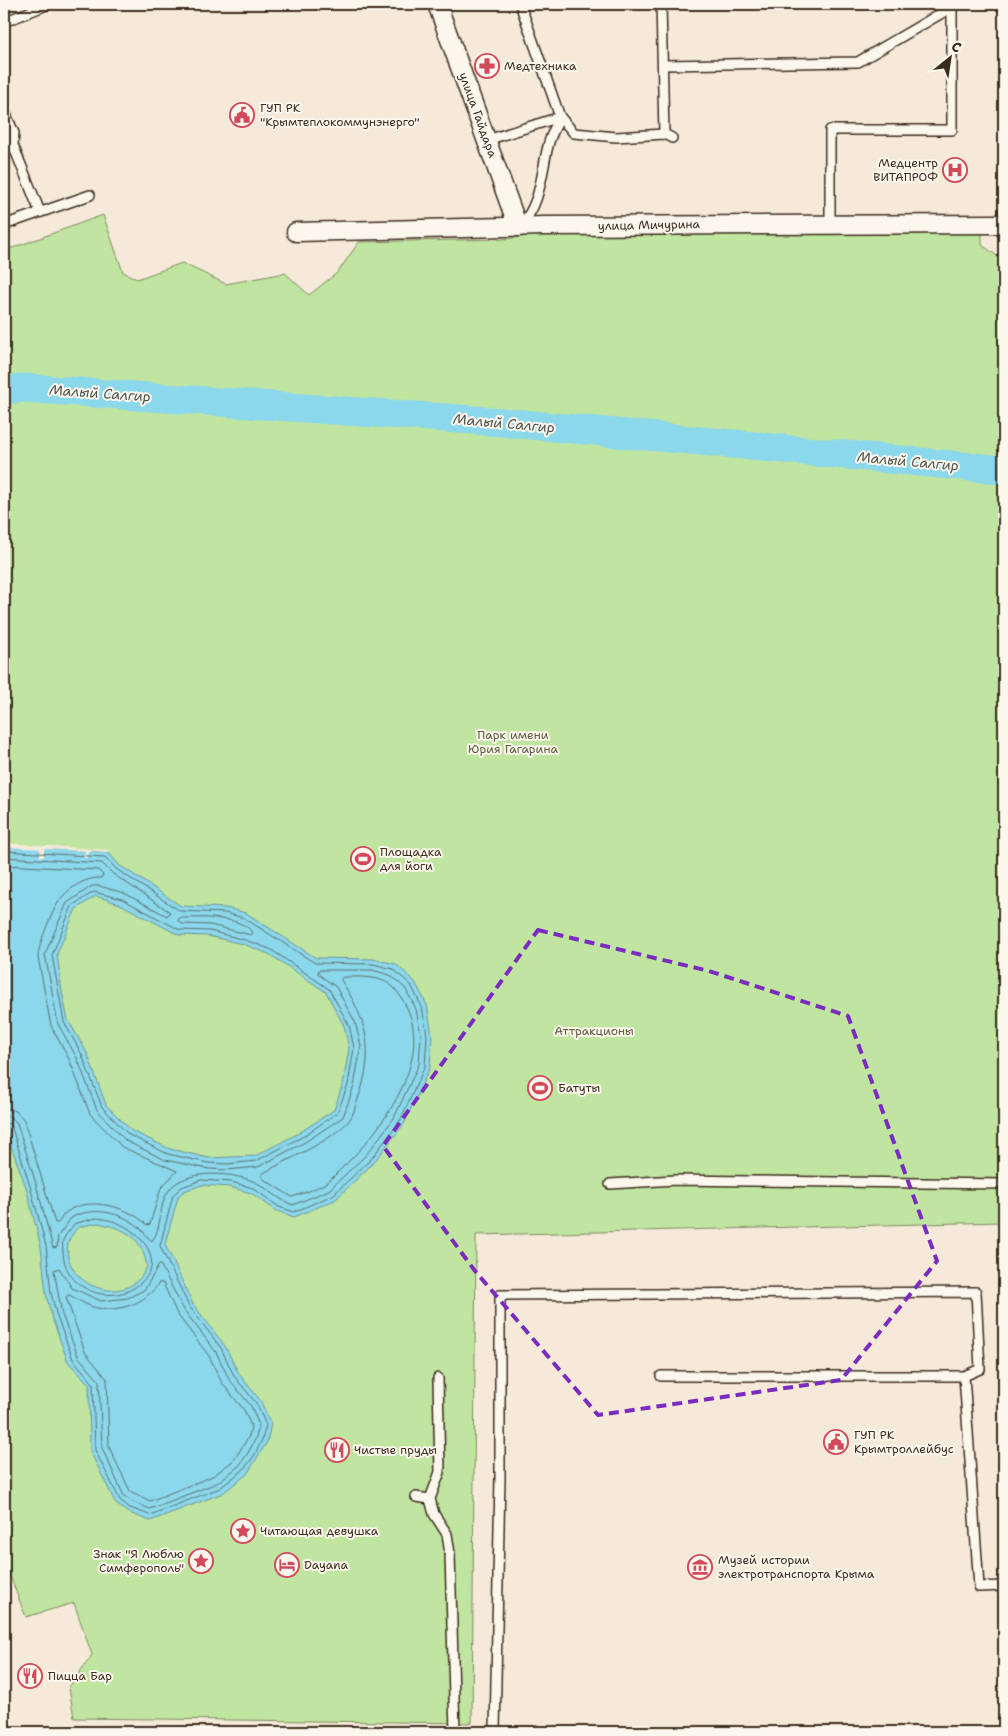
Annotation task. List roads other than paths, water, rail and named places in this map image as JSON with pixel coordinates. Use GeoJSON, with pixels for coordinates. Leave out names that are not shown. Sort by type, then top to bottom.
{"type":"FeatureCollection","features":[{"type":"Feature","properties":{"kind":"street","name":"улица Гайдара"},"geometry":{"type":"LineString","coordinates":[[437,4],[518,227]]}},
{"type":"Feature","properties":{"kind":"street","name":"улица Мичурина"},"geometry":{"type":"LineString","coordinates":[[296,232],[830,223],[1003,224]]}},
{"type":"Feature","properties":{"kind":"lane"},"geometry":{"type":"LineString","coordinates":[[4,22],[49,4]]}},
{"type":"Feature","properties":{"kind":"lane"},"geometry":{"type":"LineString","coordinates":[[520,4],[560,117],[574,134],[668,136],[661,4]]}},
{"type":"Feature","properties":{"kind":"lane"},"geometry":{"type":"LineString","coordinates":[[664,65],[858,62],[953,5]]}},
{"type":"Feature","properties":{"kind":"lane"},"geometry":{"type":"LineString","coordinates":[[830,223],[830,130],[952,130],[953,5]]}},
{"type":"Feature","properties":{"kind":"lane"},"geometry":{"type":"LineString","coordinates":[[4,110],[14,133],[13,145],[40,212]]}},
{"type":"Feature","properties":{"kind":"lane"},"geometry":{"type":"LineString","coordinates":[[487,140],[560,117]]}},
{"type":"Feature","properties":{"kind":"lane"},"geometry":{"type":"LineString","coordinates":[[518,227],[530,216],[543,179],[548,144],[560,117]]}},
{"type":"Feature","properties":{"kind":"lane"},"geometry":{"type":"LineString","coordinates":[[4,225],[90,195]]}},
{"type":"Feature","properties":{"kind":"lane"},"geometry":{"type":"LineString","coordinates":[[610,1184],[675,1180],[1004,1184]]}},
{"type":"Feature","properties":{"kind":"lane"},"geometry":{"type":"LineString","coordinates":[[495,1732],[500,1477],[500,1295],[976,1292],[980,1368],[964,1376],[661,1376]]}},
{"type":"Feature","properties":{"kind":"lane"},"geometry":{"type":"LineString","coordinates":[[964,1376],[979,1587],[1004,1586]]}},
{"type":"Feature","properties":{"kind":"lane"},"geometry":{"type":"LineString","coordinates":[[438,1378],[440,1472],[430,1498],[434,1514],[447,1534],[450,1554],[455,1732]]}},
{"type":"Feature","properties":{"kind":"lane"},"geometry":{"type":"LineString","coordinates":[[416,1498],[430,1498]]}},
{"type":"Feature","properties":{"kind":"water"},"geometry":{"type":"Polygon","coordinates":[[[4,846],[108,852],[119,865],[181,906],[226,908],[246,913],[316,958],[373,959],[396,964],[415,982],[427,1005],[432,1035],[430,1067],[404,1124],[374,1162],[335,1200],[294,1217],[277,1211],[251,1193],[230,1187],[202,1185],[184,1191],[178,1197],[165,1244],[193,1304],[225,1346],[239,1374],[260,1400],[271,1424],[267,1442],[247,1474],[223,1493],[150,1521],[127,1512],[116,1504],[90,1451],[89,1384],[68,1362],[52,1318],[46,1294],[41,1247],[26,1187],[11,1146],[4,1117],[4,846]],[[96,896],[76,909],[57,954],[62,992],[68,1020],[87,1053],[106,1105],[132,1131],[170,1149],[209,1158],[255,1156],[299,1133],[334,1110],[343,1084],[349,1048],[344,1026],[326,992],[269,954],[243,944],[208,936],[179,935],[120,904],[96,896]],[[98,1223],[78,1227],[70,1239],[68,1243],[68,1257],[73,1269],[91,1285],[103,1289],[116,1290],[128,1287],[139,1279],[147,1267],[145,1256],[137,1241],[124,1231],[98,1223]]]}},
{"type":"Feature","properties":{"kind":"waterway","name":"Малый Салгир"},"geometry":{"type":"LineString","coordinates":[[4,390],[24,388],[501,422],[1004,470]]}},
{"type":"Feature","properties":{"kind":"place","name":"Медтехника"},"geometry":{"type":"Point","coordinates":[487,66]}},
{"type":"Feature","properties":{"kind":"place","name":"ГУП РК \"Крымтеплокоммунэнерго\""},"geometry":{"type":"Point","coordinates":[242,115]}},
{"type":"Feature","properties":{"kind":"place","name":"Медцентр ВИТАПРОФ"},"geometry":{"type":"Point","coordinates":[955,170]}},
{"type":"Feature","properties":{"kind":"place","name":"Площадка для йоги"},"geometry":{"type":"Point","coordinates":[363,859]}},
{"type":"Feature","properties":{"kind":"place","name":"Батуты"},"geometry":{"type":"Point","coordinates":[540,1088]}},
{"type":"Feature","properties":{"kind":"place","name":"ГУП РК Крымтроллейбус"},"geometry":{"type":"Point","coordinates":[836,1442]}},
{"type":"Feature","properties":{"kind":"place","name":"Чистые пруды"},"geometry":{"type":"Point","coordinates":[337,1450]}},
{"type":"Feature","properties":{"kind":"place","name":"Читающая девушка"},"geometry":{"type":"Point","coordinates":[243,1531]}},
{"type":"Feature","properties":{"kind":"place","name":"Знак \"Я Люблю Симферополь\""},"geometry":{"type":"Point","coordinates":[201,1561]}},
{"type":"Feature","properties":{"kind":"place","name":"Dayana"},"geometry":{"type":"Point","coordinates":[287,1565]}},
{"type":"Feature","properties":{"kind":"place","name":"Музей истории электротранспорта Крыма"},"geometry":{"type":"Point","coordinates":[700,1567]}},
{"type":"Feature","properties":{"kind":"place","name":"Пицца Бар"},"geometry":{"type":"Point","coordinates":[30,1676]}},
{"type":"Feature","properties":{"kind":"park label","name":"Парк имени Юрия Гагарина"},"geometry":{"type":"Point","coordinates":[513,742]}},
{"type":"Feature","properties":{"kind":"park label","name":"Аттракционы"},"geometry":{"type":"Point","coordinates":[594,1031]}}]}
